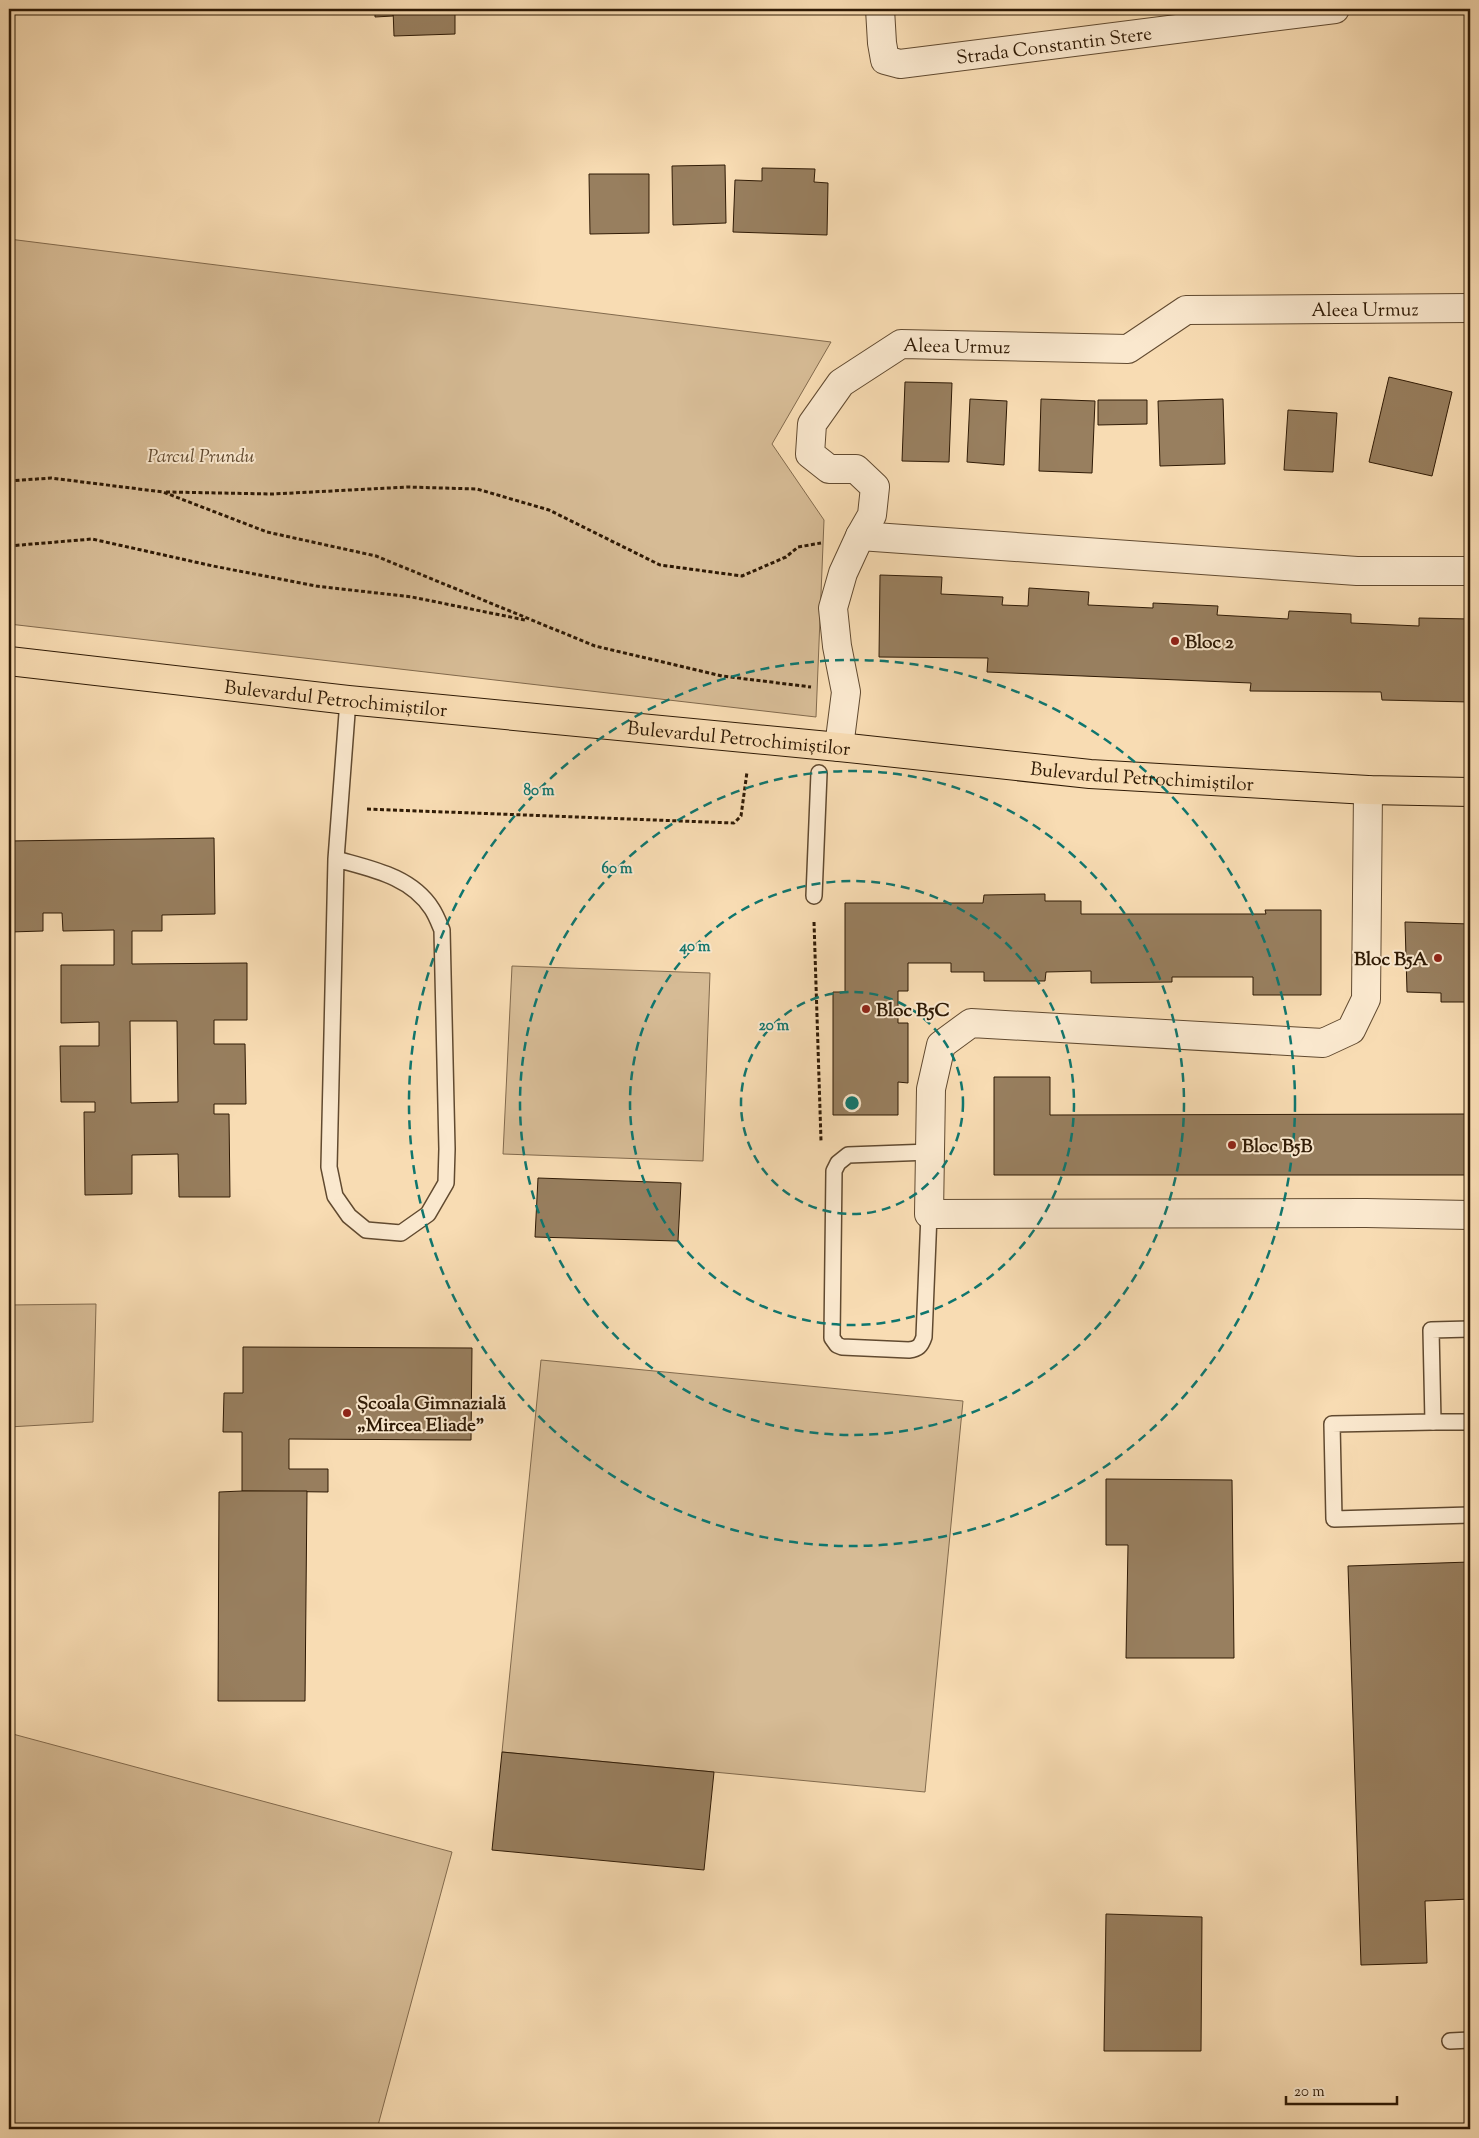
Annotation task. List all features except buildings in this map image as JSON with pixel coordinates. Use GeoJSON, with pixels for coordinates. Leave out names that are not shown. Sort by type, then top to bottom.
{"type":"FeatureCollection","features":[{"type":"Feature","properties":{"kind":"main road","name":"Bulevardul Petrochimiștilor"},"geometry":{"type":"LineString","coordinates":[[9,661],[348,700],[839,747],[1090,774],[1368,790],[1470,792]]}},
{"type":"Feature","properties":{"kind":"street","name":"Strada Constantin Stere"},"geometry":{"type":"LineString","coordinates":[[880,9],[885,60],[900,64],[1335,9]]}},
{"type":"Feature","properties":{"kind":"street","name":"Aleea Urmuz"},"geometry":{"type":"LineString","coordinates":[[839,747],[846,692],[837,646],[833,608],[843,573],[872,515],[875,487],[856,470],[829,469],[810,454],[812,424],[841,383],[901,344],[1128,349],[1186,310],[1470,308]]}},
{"type":"Feature","properties":{"kind":"street"},"geometry":{"type":"LineString","coordinates":[[860,536],[1357,571],[1470,571]]}},
{"type":"Feature","properties":{"kind":"street"},"geometry":{"type":"LineString","coordinates":[[1368,790],[1366,999],[1352,1030],[1323,1043],[971,1024],[941,1045],[931,1089],[929,1214],[1366,1213],[1470,1215]]}},
{"type":"Feature","properties":{"kind":"lane"},"geometry":{"type":"LineString","coordinates":[[336,859],[389,874],[412,888],[432,908],[442,930],[447,1150],[446,1183],[428,1214],[401,1233],[366,1230],[349,1216],[335,1196],[329,1167],[336,859],[348,700]]}},
{"type":"Feature","properties":{"kind":"lane"},"geometry":{"type":"LineString","coordinates":[[814,896],[819,773]]}},
{"type":"Feature","properties":{"kind":"lane"},"geometry":{"type":"LineString","coordinates":[[929,1214],[924,1337],[922,1344],[916,1349],[909,1350],[842,1347],[837,1345],[832,1338],[834,1171],[838,1163],[848,1155],[930,1152]]}},
{"type":"Feature","properties":{"kind":"lane"},"geometry":{"type":"LineString","coordinates":[[1433,1422],[1431,1330],[1470,1329]]}},
{"type":"Feature","properties":{"kind":"lane"},"geometry":{"type":"LineString","coordinates":[[1470,1422],[1332,1424],[1334,1519],[1470,1516]]}},
{"type":"Feature","properties":{"kind":"lane"},"geometry":{"type":"LineString","coordinates":[[1450,2041],[1470,2040]]}},
{"type":"Feature","properties":{"kind":"path"},"geometry":{"type":"LineString","coordinates":[[9,481],[52,478],[163,492],[273,494],[408,487],[478,489],[549,510],[660,565],[742,576],[786,556],[798,547],[824,542]]}},
{"type":"Feature","properties":{"kind":"path"},"geometry":{"type":"LineString","coordinates":[[163,492],[267,532],[376,556],[595,646],[704,672],[846,692]]}},
{"type":"Feature","properties":{"kind":"path"},"geometry":{"type":"LineString","coordinates":[[9,546],[92,539],[213,566],[306,584],[412,597],[534,622]]}},
{"type":"Feature","properties":{"kind":"path"},"geometry":{"type":"LineString","coordinates":[[339,808],[734,823],[741,816],[748,767]]}},
{"type":"Feature","properties":{"kind":"path"},"geometry":{"type":"LineString","coordinates":[[814,896],[821,1146],[838,1163]]}},
{"type":"Feature","properties":{"kind":"green space","name":"Parcul Prundu"},"geometry":{"type":"Polygon","coordinates":[[[9,239],[831,342],[772,444],[824,520],[816,717],[9,624],[9,239]]]}},
{"type":"Feature","properties":{"kind":"green space"},"geometry":{"type":"Polygon","coordinates":[[[512,966],[710,973],[703,1161],[503,1154],[512,966]]]}},
{"type":"Feature","properties":{"kind":"green space"},"geometry":{"type":"Polygon","coordinates":[[[96,1304],[93,1422],[9,1427],[9,1305],[96,1304]]]}},
{"type":"Feature","properties":{"kind":"green space"},"geometry":{"type":"Polygon","coordinates":[[[541,1360],[963,1401],[925,1792],[502,1752],[541,1360]]]}},
{"type":"Feature","properties":{"kind":"green space"},"geometry":{"type":"Polygon","coordinates":[[[9,1733],[452,1852],[377,2129],[9,2129],[9,1733]]]}},
{"type":"Feature","properties":{"kind":"place","name":"Bloc 2"},"geometry":{"type":"Point","coordinates":[1175,641]}},
{"type":"Feature","properties":{"kind":"place","name":"Bloc B5A"},"geometry":{"type":"Point","coordinates":[1438,958]}},
{"type":"Feature","properties":{"kind":"place","name":"Bloc B5C"},"geometry":{"type":"Point","coordinates":[866,1009]}},
{"type":"Feature","properties":{"kind":"place","name":"Bloc B5B"},"geometry":{"type":"Point","coordinates":[1232,1145]}},
{"type":"Feature","properties":{"kind":"place","name":"Școala Gimnazială „Mircea Eliade”"},"geometry":{"type":"Point","coordinates":[347,1413]}}]}
